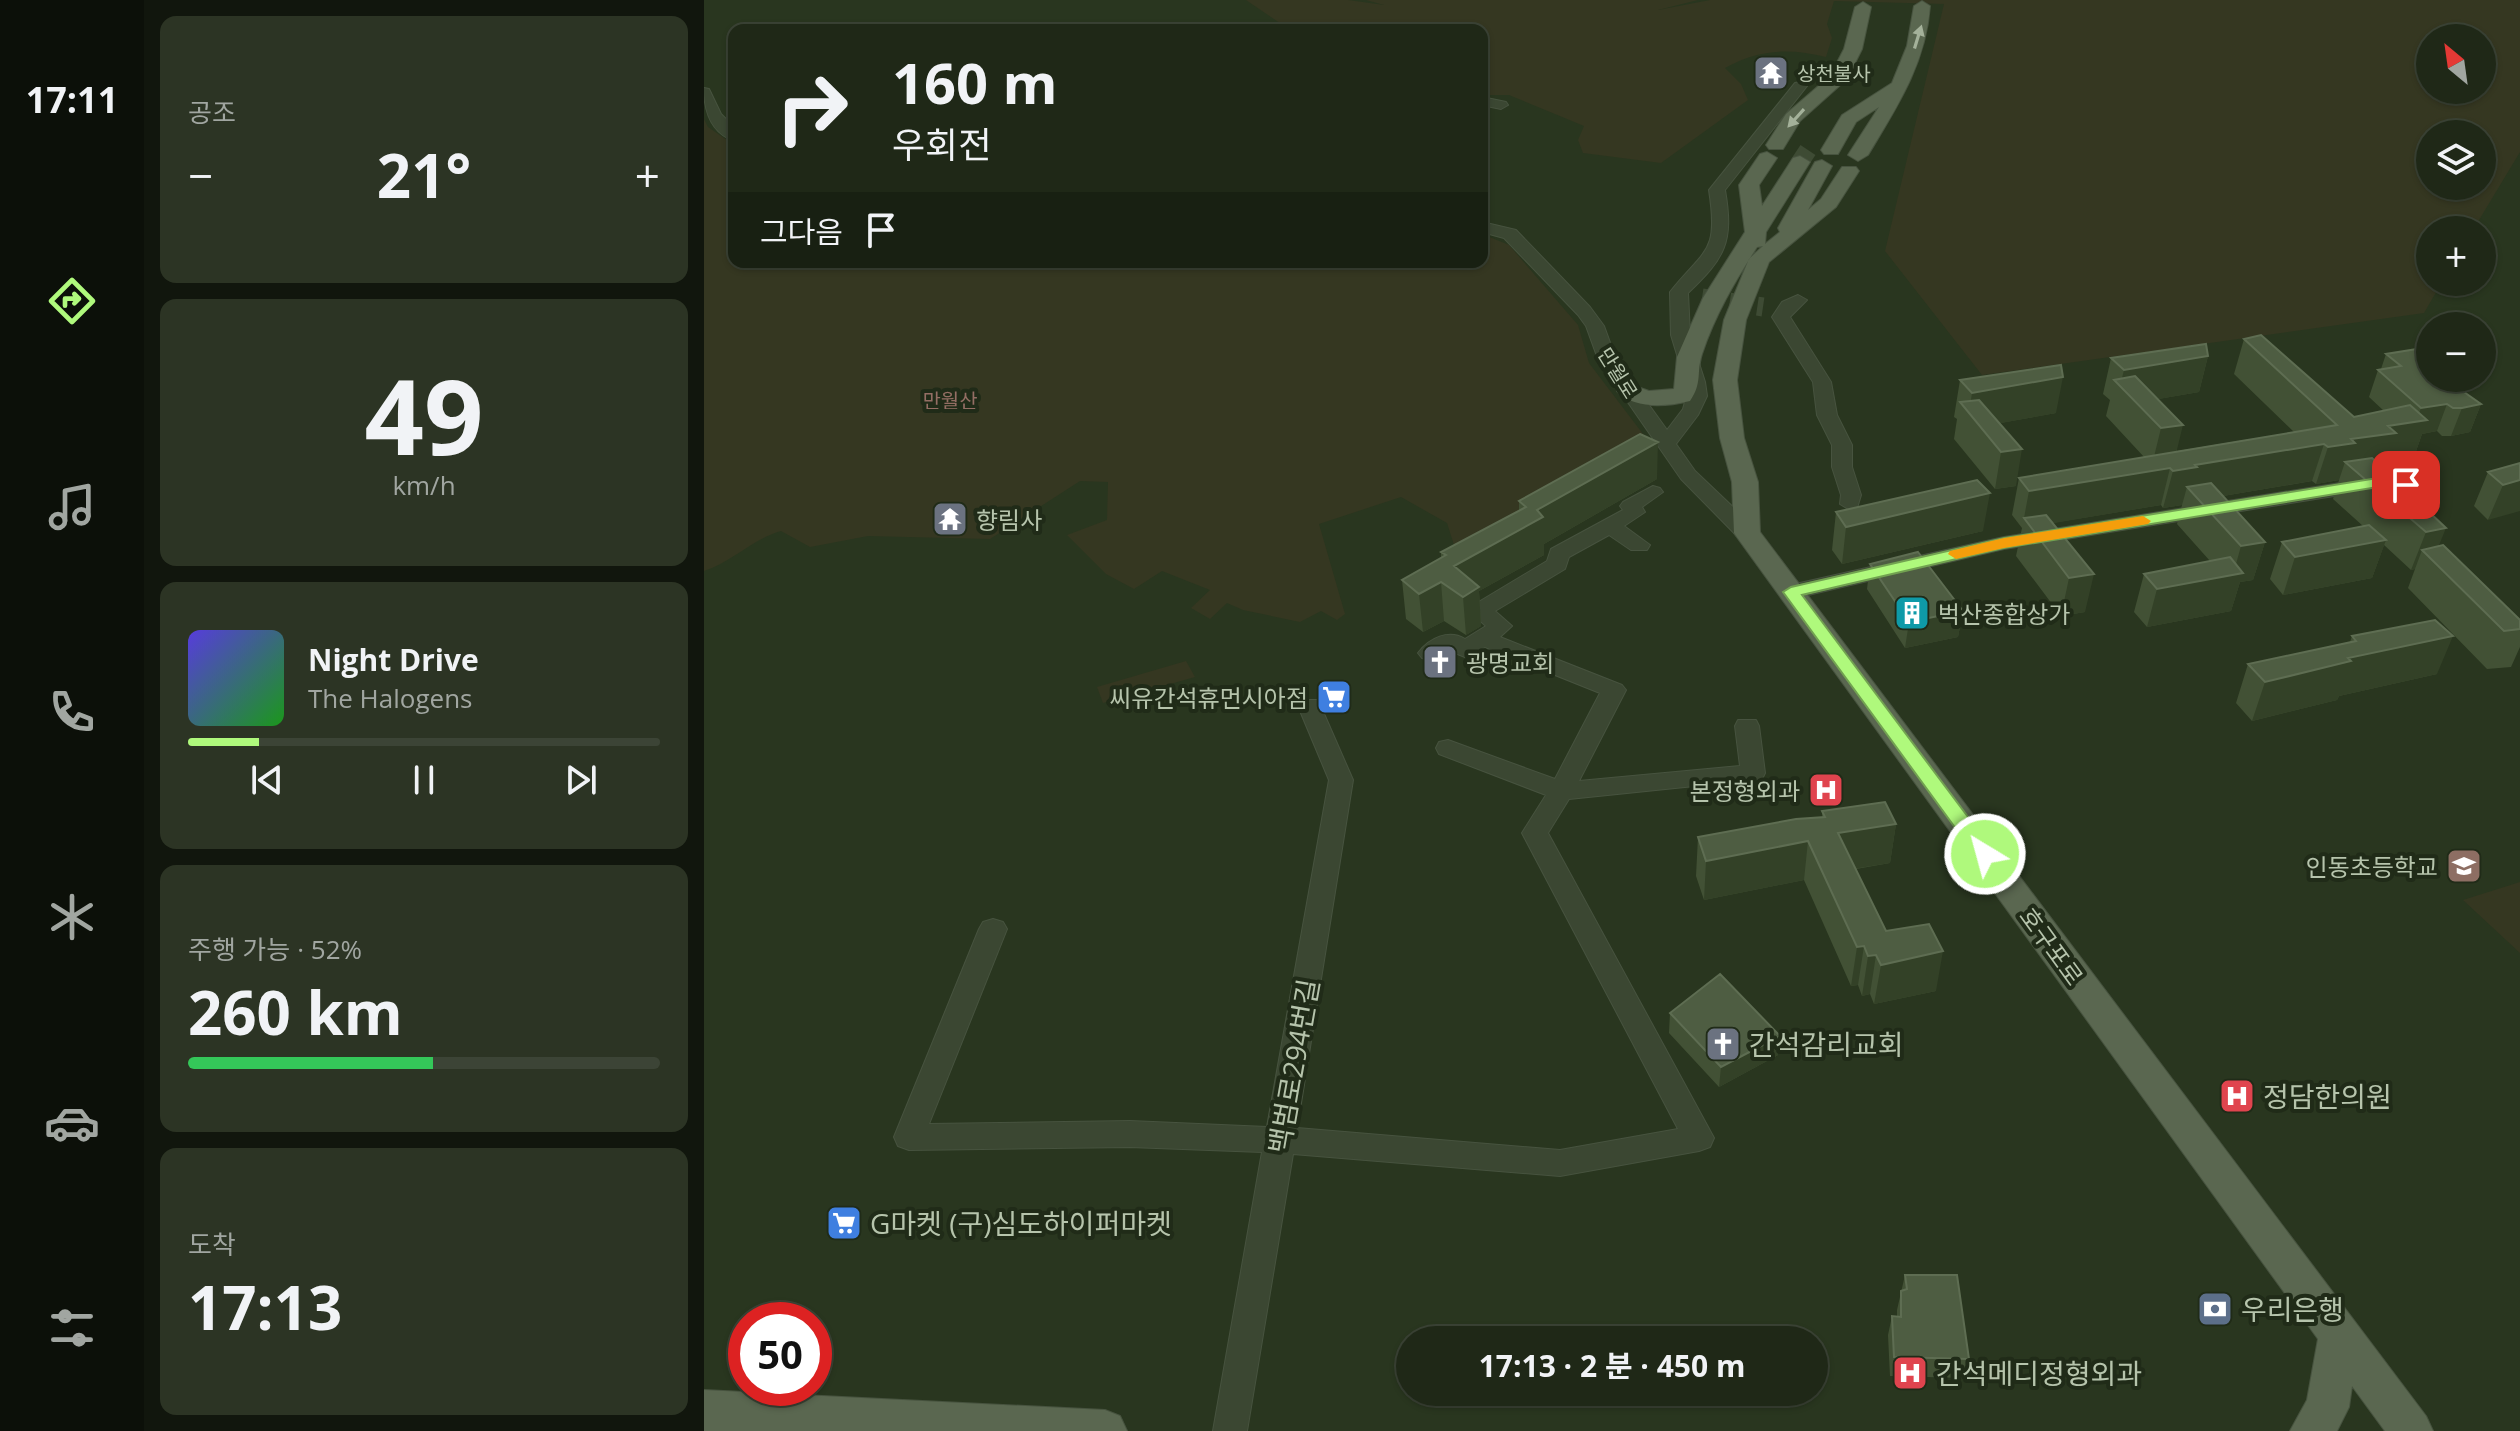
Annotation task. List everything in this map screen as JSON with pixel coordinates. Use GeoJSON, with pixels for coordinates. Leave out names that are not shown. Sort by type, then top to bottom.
{"type":"FeatureCollection","features":[{"type":"Feature","properties":{"kind":"main road"},"geometry":{"type":"LineString","coordinates":[[1765,246],[1829,203],[1902,82],[1922,27],[1922,6]]}},
{"type":"Feature","properties":{"kind":"main road"},"geometry":{"type":"LineString","coordinates":[[1826,119],[1838,79],[1853,49],[1863,7]]}},
{"type":"Feature","properties":{"kind":"main road"},"geometry":{"type":"LineString","coordinates":[[1765,246],[1749,185],[1793,118],[1838,79]]}},
{"type":"Feature","properties":{"kind":"main road"},"geometry":{"type":"LineString","coordinates":[[1629,391],[1646,398],[1682,396],[1688,386],[1687,363],[1714,298],[1765,246],[1827,158],[1849,119],[1902,82]]}},
{"type":"Feature","properties":{"kind":"main road"},"geometry":{"type":"LineString","coordinates":[[1747,533],[1745,482],[1732,438],[1725,380],[1735,320],[1800,162]]}},
{"type":"Feature","properties":{"kind":"main road","name":"호구포로"},"geometry":{"type":"LineString","coordinates":[[1747,533],[2411,1431]]}},
{"type":"Feature","properties":{"kind":"main road"},"geometry":{"type":"LineString","coordinates":[[2312,1431],[2327,1407],[2340,1335]]}},
{"type":"Feature","properties":{"kind":"main road"},"geometry":{"type":"LineString","coordinates":[[704,1411],[1105,1431]]}},
{"type":"Feature","properties":{"kind":"street"},"geometry":{"type":"LineString","coordinates":[[1666,444],[1692,410],[1697,396],[1695,376],[1687,363],[1677,319],[1678,296],[1717,254],[1722,218],[1717,190],[1800,86]]}},
{"type":"Feature","properties":{"kind":"street"},"geometry":{"type":"LineString","coordinates":[[704,92],[714,116],[728,130]]}},
{"type":"Feature","properties":{"kind":"street"},"geometry":{"type":"LineString","coordinates":[[1488,102],[1501,105]]}},
{"type":"Feature","properties":{"kind":"street","name":"만월로"},"geometry":{"type":"LineString","coordinates":[[1488,228],[1510,234],[1584,311],[1595,326],[1607,359],[1688,475],[1747,533]]}},
{"type":"Feature","properties":{"kind":"street"},"geometry":{"type":"LineString","coordinates":[[1678,296],[1702,298]]}},
{"type":"Feature","properties":{"kind":"street"},"geometry":{"type":"LineString","coordinates":[[1763,307],[1791,306],[1781,317],[1822,382],[1827,415],[1842,445],[1842,467],[1851,495],[1850,504]]}},
{"type":"Feature","properties":{"kind":"street"},"geometry":{"type":"LineString","coordinates":[[1791,592],[2004,543],[2390,481],[2422,488]]}},
{"type":"Feature","properties":{"kind":"street"},"geometry":{"type":"LineString","coordinates":[[1430,653],[1450,640],[1465,650],[1501,626],[1480,611],[1557,564],[1559,554],[1635,512],[1630,506],[1653,492]]}},
{"type":"Feature","properties":{"kind":"street"},"geometry":{"type":"LineString","coordinates":[[1609,526],[1639,545]]}},
{"type":"Feature","properties":{"kind":"street"},"geometry":{"type":"LineString","coordinates":[[1512,607],[1545,584],[1535,578]]}},
{"type":"Feature","properties":{"kind":"street"},"geometry":{"type":"LineString","coordinates":[[993,929],[909,1137],[1130,1134],[1280,1140],[1560,1163],[1699,1138],[1535,833],[1561,791],[1614,690],[1494,643]]}},
{"type":"Feature","properties":{"kind":"street","name":"백범로294번길"},"geometry":{"type":"LineString","coordinates":[[1230,1431],[1341,780],[1310,706]]}},
{"type":"Feature","properties":{"kind":"street"},"geometry":{"type":"LineString","coordinates":[[1448,748],[1561,791],[1753,773],[1747,726]]}},
{"type":"Feature","properties":{"kind":"green space"},"geometry":{"type":"Polygon","coordinates":[[[1246,0],[1348,0],[1384,5],[1366,0],[1698,0],[1658,10],[1710,0],[2520,0],[2520,152],[2496,192],[2496,120],[2416,120],[2416,200],[2491,200],[2481,216],[2416,216],[2416,296],[2434,296],[2425,312],[1982,375],[1885,251],[1944,4],[1834,1],[1827,24],[1832,38],[1826,57],[1800,52],[1774,52],[1750,57],[1725,68],[1741,84],[1748,100],[1661,163],[1583,153],[1578,140],[1584,126],[1509,95],[1488,95],[1488,24],[1281,24],[1246,0]]]}},
{"type":"Feature","properties":{"kind":"green space","name":"만월산"},"geometry":{"type":"Polygon","coordinates":[[[704,119],[708,127],[728,141],[728,268],[1488,268],[1488,236],[1509,245],[1578,325],[1589,363],[1643,434],[1642,461],[1454,545],[1447,523],[1401,497],[1319,524],[1345,614],[1337,620],[1321,611],[1300,622],[1243,610],[1227,603],[1210,619],[1191,608],[1210,590],[1162,571],[1134,589],[1106,574],[1067,535],[1107,520],[1108,482],[1080,481],[990,539],[868,536],[810,547],[781,531],[704,571],[704,119]]]}},
{"type":"Feature","properties":{"kind":"green space"},"geometry":{"type":"Polygon","coordinates":[[[1186,661],[1195,677],[1103,703],[1097,687],[1186,661]]]}},
{"type":"Feature","properties":{"kind":"green space"},"geometry":{"type":"Polygon","coordinates":[[[2520,882],[2520,953],[2463,900],[2520,882]]]}},
{"type":"Feature","properties":{"kind":"building"},"geometry":{"type":"Polygon","coordinates":[[[2261,335],[2354,417],[2410,405],[2427,420],[2388,426],[2396,433],[2351,439],[2355,443],[2328,447],[2324,444],[2173,471],[2170,468],[2029,491],[2019,478],[2337,425],[2244,339],[2261,335]]]}},
{"type":"Feature","properties":{"kind":"building"},"geometry":{"type":"Polygon","coordinates":[[[2206,344],[2208,356],[2124,370],[2111,358],[2206,344]]]}},
{"type":"Feature","properties":{"kind":"building"},"geometry":{"type":"Polygon","coordinates":[[[2416,349],[2416,392],[2464,392],[2481,404],[2462,408],[2447,404],[2421,408],[2378,370],[2401,366],[2386,354],[2416,349]]]}},
{"type":"Feature","properties":{"kind":"building"},"geometry":{"type":"Polygon","coordinates":[[[2061,365],[2063,377],[1972,393],[1960,380],[2061,365]]]}},
{"type":"Feature","properties":{"kind":"building"},"geometry":{"type":"Polygon","coordinates":[[[2135,376],[2183,425],[2161,428],[2114,380],[2135,376]]]}},
{"type":"Feature","properties":{"kind":"building"},"geometry":{"type":"Polygon","coordinates":[[[1979,400],[2022,449],[2001,452],[1960,402],[1979,400]]]}},
{"type":"Feature","properties":{"kind":"building"},"geometry":{"type":"Polygon","coordinates":[[[1640,434],[1658,442],[1537,510],[1543,517],[1454,566],[1479,587],[1463,597],[1441,582],[1419,594],[1402,580],[1446,555],[1441,552],[1526,507],[1519,501],[1640,434]]]}},
{"type":"Feature","properties":{"kind":"building"},"geometry":{"type":"Polygon","coordinates":[[[2372,458],[2446,528],[2426,532],[2345,462],[2372,458]]]}},
{"type":"Feature","properties":{"kind":"building"},"geometry":{"type":"Polygon","coordinates":[[[2520,463],[2520,480],[2503,485],[2488,472],[2520,463]]]}},
{"type":"Feature","properties":{"kind":"building"},"geometry":{"type":"Polygon","coordinates":[[[1977,480],[1990,493],[1846,527],[1836,512],[1977,480]]]}},
{"type":"Feature","properties":{"kind":"building"},"geometry":{"type":"Polygon","coordinates":[[[2211,483],[2265,542],[2241,546],[2187,487],[2211,483]]]}},
{"type":"Feature","properties":{"kind":"building"},"geometry":{"type":"Polygon","coordinates":[[[2046,515],[2094,574],[2069,578],[2024,518],[2046,515]]]}},
{"type":"Feature","properties":{"kind":"building"},"geometry":{"type":"Polygon","coordinates":[[[2369,525],[2386,540],[2295,557],[2282,542],[2369,525]]]}},
{"type":"Feature","properties":{"kind":"building"},"geometry":{"type":"Polygon","coordinates":[[[2443,545],[2520,620],[2520,629],[2504,631],[2422,550],[2443,545]]]}},
{"type":"Feature","properties":{"kind":"building"},"geometry":{"type":"Polygon","coordinates":[[[1918,552],[1963,611],[1909,622],[1870,564],[1918,552]]]}},
{"type":"Feature","properties":{"kind":"building"},"geometry":{"type":"Polygon","coordinates":[[[2230,557],[2243,573],[2157,589],[2144,574],[2230,557]]]}},
{"type":"Feature","properties":{"kind":"building"},"geometry":{"type":"Polygon","coordinates":[[[2435,620],[2453,636],[2348,658],[2351,661],[2265,682],[2248,664],[2356,641],[2352,636],[2435,620]]]}},
{"type":"Feature","properties":{"kind":"building"},"geometry":{"type":"Polygon","coordinates":[[[1885,802],[1896,824],[1838,833],[1886,931],[1929,924],[1943,951],[1881,965],[1876,955],[1868,956],[1864,946],[1857,947],[1808,841],[1706,861],[1698,837],[1796,819],[1825,817],[1822,811],[1885,802]]]}},
{"type":"Feature","properties":{"kind":"building","name":"간석감리교회"},"geometry":{"type":"Polygon","coordinates":[[[1720,974],[1780,1036],[1721,1067],[1670,1013],[1720,974]]]}},
{"type":"Feature","properties":{"kind":"building"},"geometry":{"type":"Polygon","coordinates":[[[1905,1275],[1957,1275],[1969,1359],[1894,1357],[1892,1316],[1901,1317],[1901,1291],[1907,1289],[1905,1275]]]}},
{"type":"Feature","properties":{"kind":"tunnel"},"geometry":{"type":"LineString","coordinates":[[1800,162],[1808,150]]}},
{"type":"Feature","properties":{"kind":"tunnel"},"geometry":{"type":"LineString","coordinates":[[1702,298],[1763,307]]}},
{"type":"Feature","properties":{"kind":"slow traffic"},"geometry":{"type":"LineString","coordinates":[[1956,554],[2004,543],[2143,521]]}},
{"type":"Feature","properties":{"kind":"place","name":"상천불사"},"geometry":{"type":"Point","coordinates":[1771,73]}},
{"type":"Feature","properties":{"kind":"place","name":"향림사"},"geometry":{"type":"Point","coordinates":[950,519]}},
{"type":"Feature","properties":{"kind":"place","name":"벅산종합상가"},"geometry":{"type":"Point","coordinates":[1912,613]}},
{"type":"Feature","properties":{"kind":"place","name":"광명교회"},"geometry":{"type":"Point","coordinates":[1440,662]}},
{"type":"Feature","properties":{"kind":"place","name":"씨유간석휴먼시아점"},"geometry":{"type":"Point","coordinates":[1334,697]}},
{"type":"Feature","properties":{"kind":"place","name":"본정형외과"},"geometry":{"type":"Point","coordinates":[1826,790]}},
{"type":"Feature","properties":{"kind":"place","name":"인동초등학교"},"geometry":{"type":"Point","coordinates":[2464,866]}},
{"type":"Feature","properties":{"kind":"place","name":"간석감리교회"},"geometry":{"type":"Point","coordinates":[1723,1044]}},
{"type":"Feature","properties":{"kind":"place","name":"정담한의원"},"geometry":{"type":"Point","coordinates":[2237,1096]}},
{"type":"Feature","properties":{"kind":"place","name":"G마켓 (구)심도하이퍼마켓"},"geometry":{"type":"Point","coordinates":[844,1223]}},
{"type":"Feature","properties":{"kind":"place","name":"우리은행"},"geometry":{"type":"Point","coordinates":[2215,1309]}},
{"type":"Feature","properties":{"kind":"place","name":"간석메디정형외과"},"geometry":{"type":"Point","coordinates":[1910,1373]}},
{"type":"Feature","properties":{"kind":"route"},"geometry":{"type":"LineString","coordinates":[[1985,854],[1791,592],[2004,543],[2390,481],[2406,485]]}}]}
